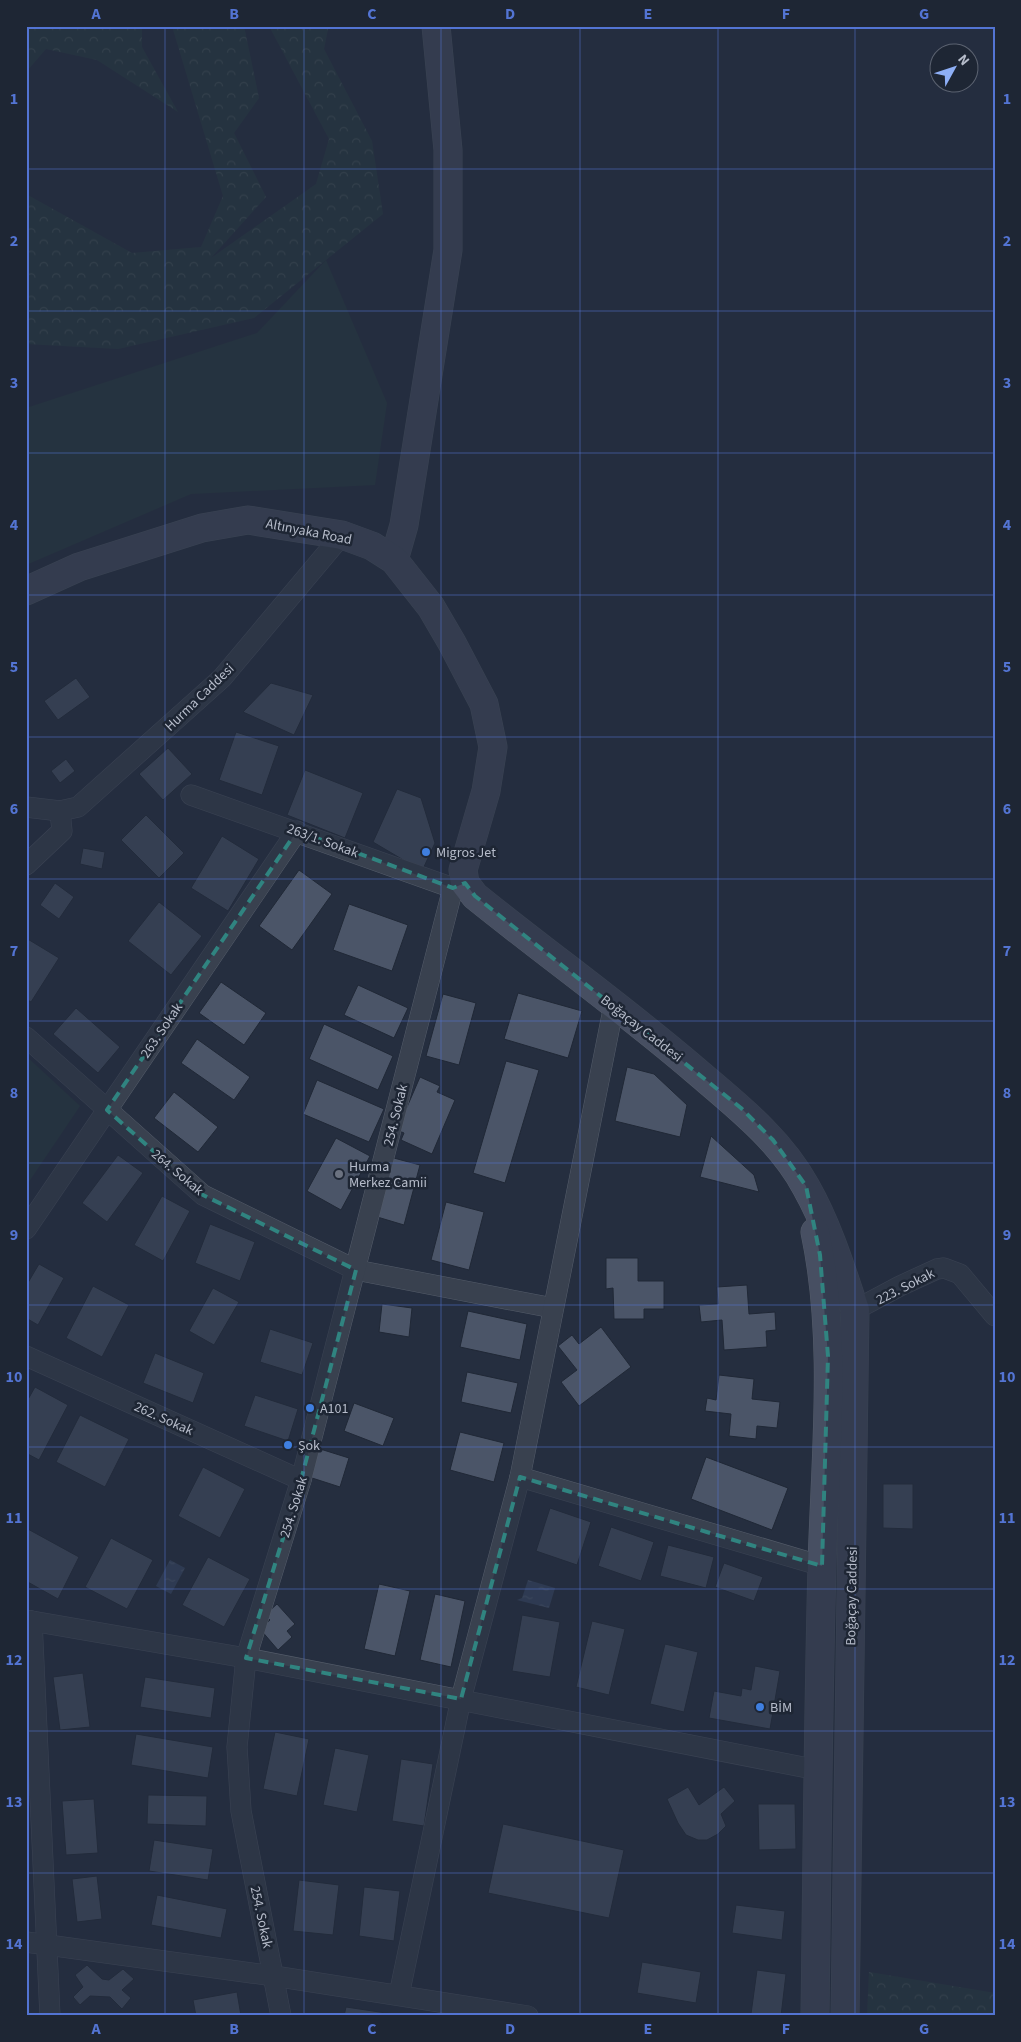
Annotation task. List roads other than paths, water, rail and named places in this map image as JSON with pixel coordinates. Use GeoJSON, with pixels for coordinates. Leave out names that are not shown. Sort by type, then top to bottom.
{"type":"FeatureCollection","features":[{"type":"Feature","properties":{"kind":"main road"},"geometry":{"type":"LineString","coordinates":[[394,560],[404,525],[448,250],[448,150],[436,26]]}},
{"type":"Feature","properties":{"kind":"main road","name":"Altınyaka Road"},"geometry":{"type":"LineString","coordinates":[[26,591],[79,567],[202,528],[248,520],[342,534],[372,546],[394,560],[431,607],[452,643],[484,704],[493,747],[486,791],[459,885]]}},
{"type":"Feature","properties":{"kind":"main road","name":"Boğaçay Caddesi"},"geometry":{"type":"LineString","coordinates":[[459,885],[659,1040],[741,1108],[773,1140],[806,1186],[835,1247],[855,1310],[845,2016]]}},
{"type":"Feature","properties":{"kind":"main road","name":"Boğaçay Caddesi"},"geometry":{"type":"LineString","coordinates":[[806,1186],[820,1254],[828,1356],[822,1566],[815,2016]]}},
{"type":"Feature","properties":{"kind":"street","name":"Hurma Caddesi"},"geometry":{"type":"LineString","coordinates":[[26,807],[60,811],[78,807],[222,678],[342,534]]}},
{"type":"Feature","properties":{"kind":"street","name":"263/1. Sokak"},"geometry":{"type":"LineString","coordinates":[[192,795],[459,885]]}},
{"type":"Feature","properties":{"kind":"street"},"geometry":{"type":"LineString","coordinates":[[26,865],[62,831],[60,811]]}},
{"type":"Feature","properties":{"kind":"street","name":"263. Sokak"},"geometry":{"type":"LineString","coordinates":[[26,1229],[297,831]]}},
{"type":"Feature","properties":{"kind":"street","name":"254. Sokak"},"geometry":{"type":"LineString","coordinates":[[281,2016],[240,1811],[237,1747],[246,1658],[301,1480],[459,885]]}},
{"type":"Feature","properties":{"kind":"street"},"geometry":{"type":"LineString","coordinates":[[399,1995],[461,1699],[520,1477],[614,1005]]}},
{"type":"Feature","properties":{"kind":"street","name":"264. Sokak"},"geometry":{"type":"LineString","coordinates":[[26,1037],[106,1110],[203,1194],[356,1270],[554,1308]]}},
{"type":"Feature","properties":{"kind":"street","name":"223. Sokak"},"geometry":{"type":"LineString","coordinates":[[855,1310],[936,1269],[944,1268],[953,1270],[966,1279],[995,1316]]}},
{"type":"Feature","properties":{"kind":"street","name":"262. Sokak"},"geometry":{"type":"LineString","coordinates":[[26,1356],[301,1480]]}},
{"type":"Feature","properties":{"kind":"street"},"geometry":{"type":"LineString","coordinates":[[520,1477],[822,1566]]}},
{"type":"Feature","properties":{"kind":"street"},"geometry":{"type":"LineString","coordinates":[[50,2016],[29,1620],[246,1658],[818,1770]]}},
{"type":"Feature","properties":{"kind":"street"},"geometry":{"type":"LineString","coordinates":[[26,1942],[274,1976],[528,2016]]}},
{"type":"Feature","properties":{"kind":"water"},"geometry":{"type":"Polygon","coordinates":[[[170,1560],[185,1568],[171,1594],[156,1586],[170,1560]]]}},
{"type":"Feature","properties":{"kind":"water"},"geometry":{"type":"Polygon","coordinates":[[[528,1580],[555,1588],[549,1608],[517,1600],[522,1598],[528,1580]]]}},
{"type":"Feature","properties":{"kind":"place","name":"Migros Jet"},"geometry":{"type":"Point","coordinates":[426,852]}},
{"type":"Feature","properties":{"kind":"place","name":"Hurma Merkez Camii"},"geometry":{"type":"Point","coordinates":[339,1174]}},
{"type":"Feature","properties":{"kind":"place","name":"A101"},"geometry":{"type":"Point","coordinates":[310,1408]}},
{"type":"Feature","properties":{"kind":"place","name":"Şok"},"geometry":{"type":"Point","coordinates":[288,1445]}},
{"type":"Feature","properties":{"kind":"place","name":"BİM"},"geometry":{"type":"Point","coordinates":[760,1707]}}]}
